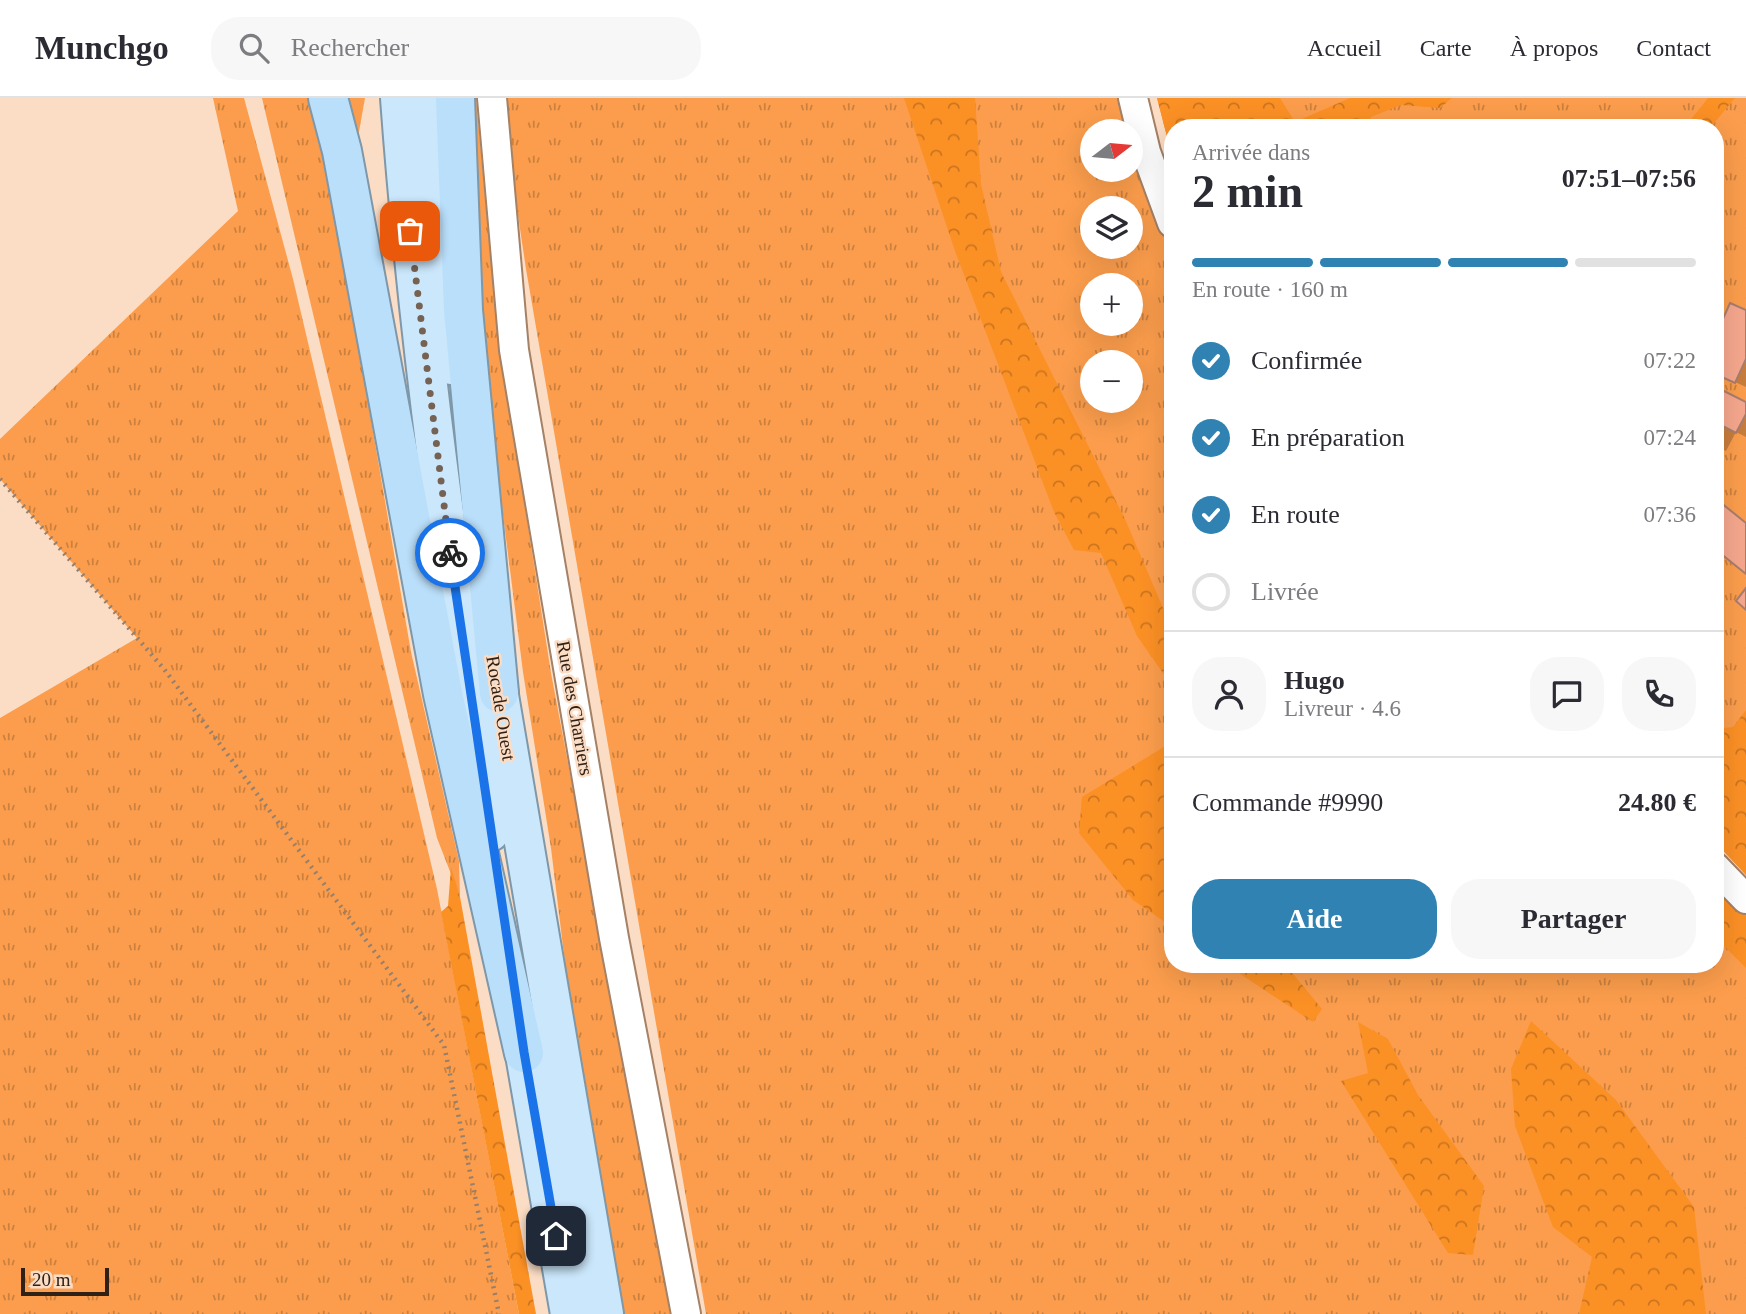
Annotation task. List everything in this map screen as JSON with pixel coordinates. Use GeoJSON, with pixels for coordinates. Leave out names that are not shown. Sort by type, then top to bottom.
{"type":"FeatureCollection","features":[{"type":"Feature","properties":{"kind":"highway"},"geometry":{"type":"LineString","coordinates":[[328,98],[342,150],[443,694],[524,1052]]}},
{"type":"Feature","properties":{"kind":"highway"},"geometry":{"type":"LineString","coordinates":[[455,98],[463,310],[499,693]]}},
{"type":"Feature","properties":{"kind":"main road","name":"Rocade Ouest"},"geometry":{"type":"LineString","coordinates":[[400,98],[410,231],[434,439],[524,1052],[570,1314]]}},
{"type":"Feature","properties":{"kind":"main road","name":"Rocade Ouest"},"geometry":{"type":"LineString","coordinates":[[426,98],[443,303],[499,693],[604,1314]]}},
{"type":"Feature","properties":{"kind":"street","name":"Rue des Charriers"},"geometry":{"type":"LineString","coordinates":[[492,98],[513,350],[614,939],[686,1314]]}},
{"type":"Feature","properties":{"kind":"street"},"geometry":{"type":"LineString","coordinates":[[1133,98],[1146,152],[1164,201]]}},
{"type":"Feature","properties":{"kind":"street"},"geometry":{"type":"LineString","coordinates":[[1724,876],[1746,899]]}},
{"type":"Feature","properties":{"kind":"path"},"geometry":{"type":"LineString","coordinates":[[0,479],[164,669],[444,1045],[499,1314]]}},
{"type":"Feature","properties":{"kind":"green space"},"geometry":{"type":"Polygon","coordinates":[[[213,98],[244,98],[293,279],[437,889],[519,1314],[0,1314],[0,718],[137,638],[0,479],[0,439],[238,211],[213,98]]]}},
{"type":"Feature","properties":{"kind":"green space"},"geometry":{"type":"Polygon","coordinates":[[[262,98],[310,98],[321,130],[411,652],[459,861],[460,897],[437,838],[262,98]]]}},
{"type":"Feature","properties":{"kind":"green space"},"geometry":{"type":"Polygon","coordinates":[[[343,98],[365,98],[358,137],[343,98]]]}},
{"type":"Feature","properties":{"kind":"green space"},"geometry":{"type":"Polygon","coordinates":[[[472,98],[476,98],[497,328],[551,673],[672,1314],[623,1314],[566,1028],[565,963],[551,848],[523,672],[477,310],[472,98]]]}},
{"type":"Feature","properties":{"kind":"green space"},"geometry":{"type":"Polygon","coordinates":[[[505,98],[1127,98],[1133,119],[1080,119],[1080,182],[1143,182],[1143,157],[1158,213],[1164,224],[1164,973],[1724,973],[1724,892],[1746,915],[1746,1314],[706,1314],[526,269],[505,128],[505,98]]]}},
{"type":"Feature","properties":{"kind":"green space"},"geometry":{"type":"Polygon","coordinates":[[[904,98],[975,98],[981,184],[1001,272],[1125,519],[1164,610],[1164,674],[1137,636],[1101,553],[1074,550],[1054,512],[955,251],[904,98]]]}},
{"type":"Feature","properties":{"kind":"green space"},"geometry":{"type":"Polygon","coordinates":[[[1157,98],[1746,98],[1746,875],[1724,852],[1724,119],[1164,119],[1164,125],[1157,98]]]}},
{"type":"Feature","properties":{"kind":"green space"},"geometry":{"type":"Polygon","coordinates":[[[1157,98],[1280,98],[1293,119],[1164,119],[1164,125],[1157,98]]]}},
{"type":"Feature","properties":{"kind":"green space"},"geometry":{"type":"Polygon","coordinates":[[[1350,98],[1452,98],[1440,108],[1401,105],[1371,117],[1302,119],[1350,98]]]}},
{"type":"Feature","properties":{"kind":"green space"},"geometry":{"type":"Polygon","coordinates":[[[1708,98],[1735,98],[1718,119],[1691,119],[1708,98]]]}},
{"type":"Feature","properties":{"kind":"green space"},"geometry":{"type":"Polygon","coordinates":[[[1746,710],[1746,875],[1724,852],[1724,728],[1733,727],[1746,710]]]}},
{"type":"Feature","properties":{"kind":"green space"},"geometry":{"type":"Polygon","coordinates":[[[1164,747],[1164,921],[1133,900],[1079,833],[1082,797],[1164,747]]]}},
{"type":"Feature","properties":{"kind":"green space"},"geometry":{"type":"Polygon","coordinates":[[[451,867],[460,897],[536,1314],[519,1314],[441,912],[448,906],[451,867]]]}},
{"type":"Feature","properties":{"kind":"green space"},"geometry":{"type":"Polygon","coordinates":[[[1724,892],[1746,915],[1746,968],[1724,946],[1724,892]]]}},
{"type":"Feature","properties":{"kind":"green space"},"geometry":{"type":"Polygon","coordinates":[[[1239,973],[1292,973],[1322,1009],[1313,1022],[1239,973]]]}},
{"type":"Feature","properties":{"kind":"green space"},"geometry":{"type":"Polygon","coordinates":[[[1531,1021],[1616,1100],[1694,1207],[1706,1314],[1579,1314],[1592,1257],[1553,1227],[1515,1126],[1511,1069],[1531,1021]]]}},
{"type":"Feature","properties":{"kind":"green space"},"geometry":{"type":"Polygon","coordinates":[[[1358,1022],[1388,1039],[1418,1095],[1484,1186],[1473,1255],[1448,1253],[1341,1081],[1368,1073],[1358,1022]]]}},
{"type":"Feature","properties":{"kind":"building"},"geometry":{"type":"Polygon","coordinates":[[[1730,303],[1746,310],[1746,359],[1735,383],[1724,378],[1724,316],[1730,303]]]}},
{"type":"Feature","properties":{"kind":"building"},"geometry":{"type":"Polygon","coordinates":[[[1724,391],[1746,402],[1746,414],[1736,433],[1724,427],[1724,391]]]}},
{"type":"Feature","properties":{"kind":"building"},"geometry":{"type":"Polygon","coordinates":[[[1724,505],[1746,523],[1746,574],[1724,556],[1724,505]]]}},
{"type":"Feature","properties":{"kind":"building"},"geometry":{"type":"Polygon","coordinates":[[[1746,588],[1746,610],[1736,601],[1746,588]]]}},
{"type":"Feature","properties":{"kind":"way so far"},"geometry":{"type":"LineString","coordinates":[[410,231],[450,553]]}},
{"type":"Feature","properties":{"kind":"route"},"geometry":{"type":"LineString","coordinates":[[450,553],[524,1052],[556,1236]]}}]}
